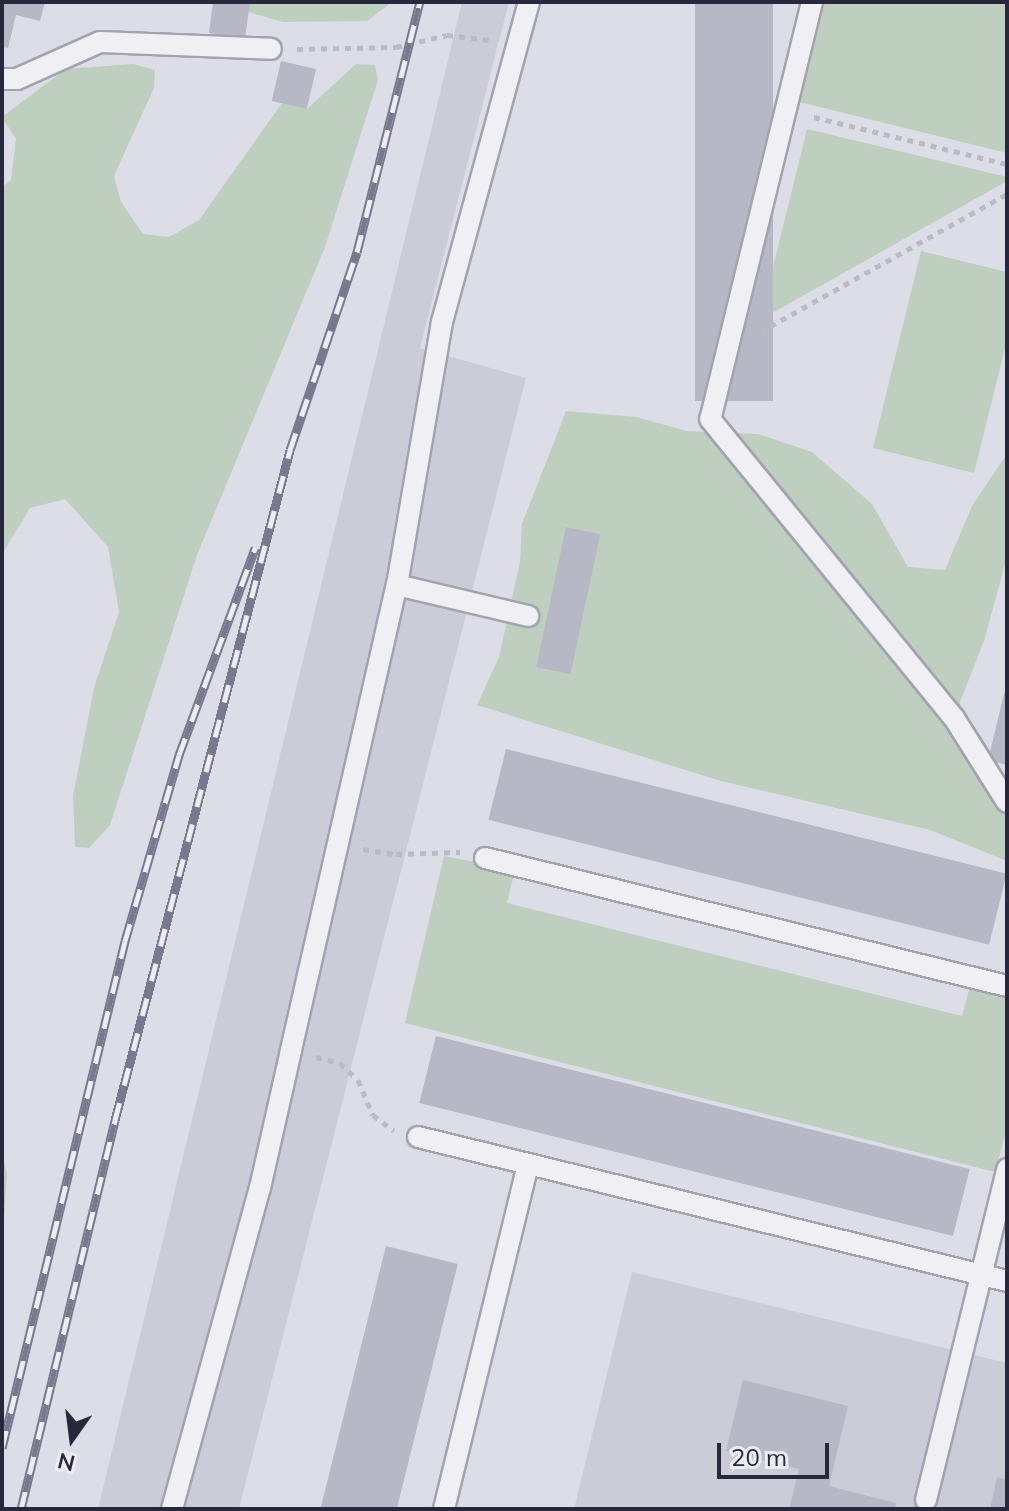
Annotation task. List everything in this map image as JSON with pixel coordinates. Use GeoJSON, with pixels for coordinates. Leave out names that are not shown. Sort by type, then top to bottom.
{"type":"FeatureCollection","features":[{"type":"Feature","properties":{"kind":"lane"},"geometry":{"type":"LineString","coordinates":[[172,1509],[260,1188],[397,585],[442,322],[529,2]]}},
{"type":"Feature","properties":{"kind":"lane"},"geometry":{"type":"LineString","coordinates":[[812,2],[710,419],[954,718],[1007,802]]}},
{"type":"Feature","properties":{"kind":"lane"},"geometry":{"type":"LineString","coordinates":[[2,79],[17,79],[100,42],[271,49]]}},
{"type":"Feature","properties":{"kind":"lane"},"geometry":{"type":"LineString","coordinates":[[397,585],[528,616]]}},
{"type":"Feature","properties":{"kind":"lane"},"geometry":{"type":"LineString","coordinates":[[485,858],[1007,986]]}},
{"type":"Feature","properties":{"kind":"lane"},"geometry":{"type":"LineString","coordinates":[[418,1137],[1007,1281]]}},
{"type":"Feature","properties":{"kind":"lane"},"geometry":{"type":"LineString","coordinates":[[444,1509],[528,1164]]}},
{"type":"Feature","properties":{"kind":"lane"},"geometry":{"type":"LineString","coordinates":[[926,1500],[1007,1169]]}},
{"type":"Feature","properties":{"kind":"path"},"geometry":{"type":"LineString","coordinates":[[271,49],[396,47],[447,35],[517,48]]}},
{"type":"Feature","properties":{"kind":"path"},"geometry":{"type":"LineString","coordinates":[[786,110],[1007,164]]}},
{"type":"Feature","properties":{"kind":"path"},"geometry":{"type":"LineString","coordinates":[[727,351],[1007,194]]}},
{"type":"Feature","properties":{"kind":"path"},"geometry":{"type":"LineString","coordinates":[[338,845],[396,854],[457,851],[485,858]]}},
{"type":"Feature","properties":{"kind":"path"},"geometry":{"type":"LineString","coordinates":[[291,1050],[340,1063],[358,1080],[373,1115],[392,1131],[418,1137]]}},
{"type":"Feature","properties":{"kind":"shaded area"},"geometry":{"type":"Polygon","coordinates":[[[462,2],[509,2],[420,348],[526,378],[239,1509],[98,1509],[462,2]]]}},
{"type":"Feature","properties":{"kind":"shaded area"},"geometry":{"type":"Polygon","coordinates":[[[632,1272],[1007,1363],[1007,1509],[574,1509],[632,1272]]]}},
{"type":"Feature","properties":{"kind":"green space"},"geometry":{"type":"Polygon","coordinates":[[[250,2],[392,2],[367,21],[283,22],[248,12],[250,2]]]}},
{"type":"Feature","properties":{"kind":"green space"},"geometry":{"type":"Polygon","coordinates":[[[819,2],[1007,2],[1007,153],[795,101],[819,2]]]}},
{"type":"Feature","properties":{"kind":"green space"},"geometry":{"type":"Polygon","coordinates":[[[133,64],[155,70],[154,88],[114,176],[121,202],[143,234],[169,237],[199,220],[282,103],[307,109],[356,64],[375,65],[378,80],[325,247],[197,555],[110,825],[89,848],[75,847],[73,796],[94,688],[119,612],[108,547],[65,499],[30,508],[2,554],[2,187],[11,180],[16,139],[2,117],[66,69],[133,64]]]}},
{"type":"Feature","properties":{"kind":"green space"},"geometry":{"type":"Polygon","coordinates":[[[807,129],[1007,177],[1007,181],[760,320],[807,129]]]}},
{"type":"Feature","properties":{"kind":"green space"},"geometry":{"type":"Polygon","coordinates":[[[921,251],[1007,272],[1007,340],[974,473],[873,448],[921,251]]]}},
{"type":"Feature","properties":{"kind":"green space"},"geometry":{"type":"Polygon","coordinates":[[[566,411],[636,417],[687,431],[758,434],[812,452],[872,504],[908,567],[945,570],[972,506],[1007,454],[1007,557],[984,641],[960,702],[968,757],[1007,778],[1007,861],[930,830],[721,781],[477,705],[499,657],[520,562],[522,524],[566,411]]]}},
{"type":"Feature","properties":{"kind":"green space"},"geometry":{"type":"Polygon","coordinates":[[[444,856],[515,870],[507,903],[962,1016],[971,983],[1007,993],[1007,1128],[995,1172],[405,1023],[444,856]]]}},
{"type":"Feature","properties":{"kind":"green space"},"geometry":{"type":"Polygon","coordinates":[[[2,1155],[7,1173],[2,1249],[2,1155]]]}},
{"type":"Feature","properties":{"kind":"building"},"geometry":{"type":"Polygon","coordinates":[[[2,2],[45,2],[40,21],[16,15],[8,48],[2,47],[2,2]]]}},
{"type":"Feature","properties":{"kind":"building"},"geometry":{"type":"Polygon","coordinates":[[[213,2],[250,2],[245,38],[209,33],[213,2]]]}},
{"type":"Feature","properties":{"kind":"building"},"geometry":{"type":"Polygon","coordinates":[[[695,2],[773,2],[773,401],[695,401],[695,2]]]}},
{"type":"Feature","properties":{"kind":"building"},"geometry":{"type":"Polygon","coordinates":[[[281,61],[316,69],[307,109],[272,101],[281,61]]]}},
{"type":"Feature","properties":{"kind":"building"},"geometry":{"type":"Polygon","coordinates":[[[566,527],[600,534],[571,674],[536,667],[566,527]]]}},
{"type":"Feature","properties":{"kind":"building"},"geometry":{"type":"Polygon","coordinates":[[[1007,686],[1007,765],[988,760],[1007,686]]]}},
{"type":"Feature","properties":{"kind":"building"},"geometry":{"type":"Polygon","coordinates":[[[506,749],[1007,874],[989,945],[488,820],[506,749]]]}},
{"type":"Feature","properties":{"kind":"building"},"geometry":{"type":"Polygon","coordinates":[[[436,1036],[970,1169],[953,1236],[419,1103],[436,1036]]]}},
{"type":"Feature","properties":{"kind":"building"},"geometry":{"type":"Polygon","coordinates":[[[386,1246],[458,1264],[397,1509],[320,1509],[386,1246]]]}},
{"type":"Feature","properties":{"kind":"building"},"geometry":{"type":"Polygon","coordinates":[[[743,1380],[848,1406],[829,1486],[896,1503],[895,1509],[789,1509],[799,1469],[726,1451],[743,1380]]]}},
{"type":"Feature","properties":{"kind":"building"},"geometry":{"type":"Polygon","coordinates":[[[997,1477],[1007,1480],[1007,1509],[990,1509],[997,1477]]]}},
{"type":"Feature","properties":{"kind":"railway"},"geometry":{"type":"LineString","coordinates":[[21,1509],[115,1120],[290,450],[357,252],[420,2]]}},
{"type":"Feature","properties":{"kind":"railway"},"geometry":{"type":"LineString","coordinates":[[2,1448],[125,941],[179,755],[255,548]]}}]}
